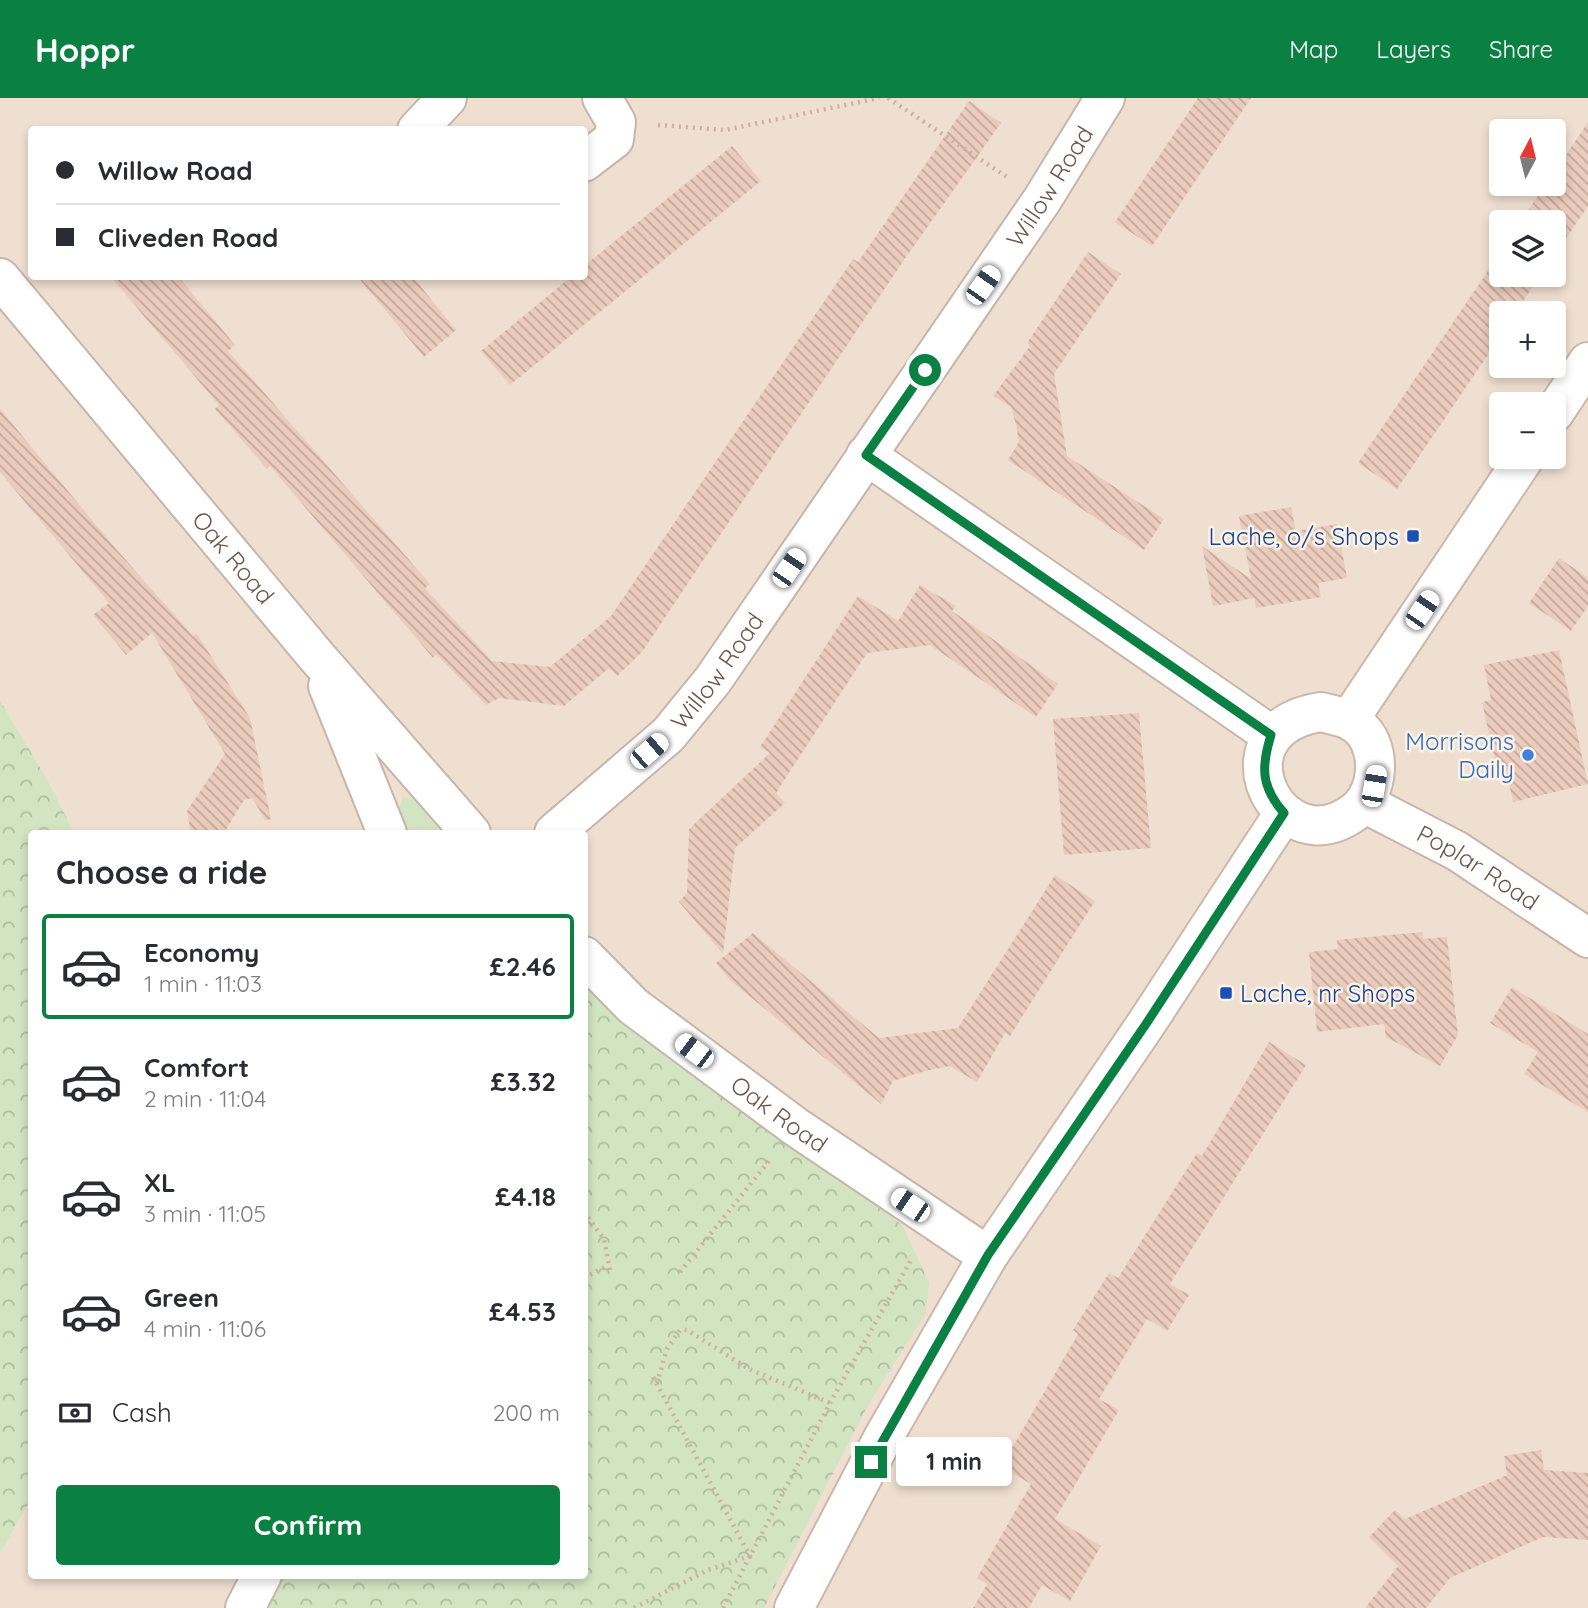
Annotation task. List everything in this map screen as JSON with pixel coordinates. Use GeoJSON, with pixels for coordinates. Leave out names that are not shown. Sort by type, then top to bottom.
{"type":"FeatureCollection","features":[{"type":"Feature","properties":{"kind":"street"},"geometry":{"type":"LineString","coordinates":[[421,126],[447,98]]}},
{"type":"Feature","properties":{"kind":"street","name":"Willow Road"},"geometry":{"type":"LineString","coordinates":[[557,830],[668,735],[713,680],[1042,200],[1105,98]]}},
{"type":"Feature","properties":{"kind":"street"},"geometry":{"type":"LineString","coordinates":[[588,159],[614,139],[609,110]]}},
{"type":"Feature","properties":{"kind":"street","name":"Oak Road"},"geometry":{"type":"LineString","coordinates":[[0,278],[317,657],[468,830]]}},
{"type":"Feature","properties":{"kind":"street"},"geometry":{"type":"LineString","coordinates":[[1566,395],[1588,362]]}},
{"type":"Feature","properties":{"kind":"street"},"geometry":{"type":"LineString","coordinates":[[866,455],[1271,735]]}},
{"type":"Feature","properties":{"kind":"street"},"geometry":{"type":"LineString","coordinates":[[1349,720],[1517,469]]}},
{"type":"Feature","properties":{"kind":"street"},"geometry":{"type":"LineString","coordinates":[[317,657],[386,830]]}},
{"type":"Feature","properties":{"kind":"street"},"geometry":{"type":"LineString","coordinates":[[1321,712],[1349,720],[1363,732],[1373,750],[1377,769],[1374,786],[1364,803],[1350,816],[1332,824],[1312,825],[1284,813],[1271,798],[1264,780],[1263,760],[1271,735],[1301,715],[1321,712]]}},
{"type":"Feature","properties":{"kind":"street","name":"Poplar Road"},"geometry":{"type":"LineString","coordinates":[[1364,803],[1457,851],[1588,938]]}},
{"type":"Feature","properties":{"kind":"street"},"geometry":{"type":"LineString","coordinates":[[794,1608],[883,1438],[988,1255],[1146,1024],[1284,813]]}},
{"type":"Feature","properties":{"kind":"street","name":"Oak Road"},"geometry":{"type":"LineString","coordinates":[[588,960],[633,1006],[796,1127],[933,1221],[988,1255]]}},
{"type":"Feature","properties":{"kind":"street"},"geometry":{"type":"LineString","coordinates":[[245,1608],[260,1579]]}},
{"type":"Feature","properties":{"kind":"path"},"geometry":{"type":"LineString","coordinates":[[609,110],[725,131],[879,98]]}},
{"type":"Feature","properties":{"kind":"path"},"geometry":{"type":"LineString","coordinates":[[888,98],[1042,200]]}},
{"type":"Feature","properties":{"kind":"path"},"geometry":{"type":"LineString","coordinates":[[680,1272],[796,1127]]}},
{"type":"Feature","properties":{"kind":"path"},"geometry":{"type":"LineString","coordinates":[[588,1217],[604,1238],[610,1268],[588,1276]]}},
{"type":"Feature","properties":{"kind":"path"},"geometry":{"type":"LineString","coordinates":[[723,1608],[830,1403],[933,1221]]}},
{"type":"Feature","properties":{"kind":"path"},"geometry":{"type":"LineString","coordinates":[[657,1384],[667,1349],[680,1330],[687,1330],[749,1369],[830,1403]]}},
{"type":"Feature","properties":{"kind":"path"},"geometry":{"type":"LineString","coordinates":[[653,1377],[750,1556]]}},
{"type":"Feature","properties":{"kind":"path"},"geometry":{"type":"LineString","coordinates":[[634,1608],[708,1570],[750,1556]]}},
{"type":"Feature","properties":{"kind":"shaded area"},"geometry":{"type":"Polygon","coordinates":[[[0,98],[1588,98],[1588,1608],[0,1608],[0,1554],[28,1503],[28,1579],[588,1579],[588,830],[73,830],[52,788],[0,700],[0,98]]]}},
{"type":"Feature","properties":{"kind":"green space"},"geometry":{"type":"Polygon","coordinates":[[[0,700],[52,788],[73,830],[28,830],[28,1504],[0,1554],[0,700]]]}},
{"type":"Feature","properties":{"kind":"green space"},"geometry":{"type":"Polygon","coordinates":[[[403,797],[419,800],[444,830],[400,830],[396,817],[403,797]]]}},
{"type":"Feature","properties":{"kind":"green space"},"geometry":{"type":"Polygon","coordinates":[[[588,978],[625,1011],[903,1226],[929,1283],[926,1313],[868,1405],[764,1608],[265,1608],[281,1579],[588,1579],[588,978]]]}},
{"type":"Feature","properties":{"kind":"building"},"geometry":{"type":"Polygon","coordinates":[[[1198,98],[1251,98],[1152,246],[1115,222],[1198,98]]]}},
{"type":"Feature","properties":{"kind":"building"},"geometry":{"type":"Polygon","coordinates":[[[969,101],[1001,123],[904,260],[642,652],[617,676],[609,668],[564,706],[499,698],[486,705],[436,654],[433,658],[270,466],[267,469],[215,409],[219,405],[113,280],[181,280],[235,345],[228,351],[430,584],[425,588],[492,661],[550,667],[611,616],[853,259],[858,262],[969,101]]]}},
{"type":"Feature","properties":{"kind":"building"},"geometry":{"type":"Polygon","coordinates":[[[1588,122],[1588,206],[1566,238],[1566,210],[1528,210],[1538,196],[1566,196],[1566,155],[1588,122]]]}},
{"type":"Feature","properties":{"kind":"building"},"geometry":{"type":"Polygon","coordinates":[[[732,146],[761,181],[510,385],[481,351],[567,280],[588,280],[588,263],[732,146]]]}},
{"type":"Feature","properties":{"kind":"building"},"geometry":{"type":"Polygon","coordinates":[[[1088,252],[1121,274],[1054,374],[1067,456],[1164,519],[1144,550],[1008,460],[1019,442],[1016,425],[1011,407],[993,396],[1030,346],[1027,343],[1088,252]]]}},
{"type":"Feature","properties":{"kind":"building"},"geometry":{"type":"Polygon","coordinates":[[[1489,269],[1489,287],[1533,287],[1523,301],[1489,301],[1489,353],[1397,489],[1358,463],[1489,269]]]}},
{"type":"Feature","properties":{"kind":"building"},"geometry":{"type":"Polygon","coordinates":[[[360,280],[415,280],[456,330],[424,357],[360,280]]]}},
{"type":"Feature","properties":{"kind":"building"},"geometry":{"type":"Polygon","coordinates":[[[0,409],[116,549],[193,636],[197,634],[250,718],[271,819],[266,821],[252,798],[244,800],[226,830],[190,830],[187,811],[225,754],[152,633],[126,655],[93,615],[109,603],[0,472],[0,409]]]}},
{"type":"Feature","properties":{"kind":"building"},"geometry":{"type":"Polygon","coordinates":[[[1291,507],[1296,531],[1337,524],[1347,578],[1318,583],[1321,597],[1256,608],[1254,598],[1213,606],[1202,546],[1251,579],[1239,516],[1291,507]]]}},
{"type":"Feature","properties":{"kind":"building"},"geometry":{"type":"Polygon","coordinates":[[[1559,558],[1588,578],[1588,606],[1571,631],[1529,603],[1559,558]]]}},
{"type":"Feature","properties":{"kind":"building"},"geometry":{"type":"Polygon","coordinates":[[[920,585],[956,606],[952,611],[1058,684],[1036,717],[930,645],[867,653],[776,793],[785,803],[735,848],[723,954],[679,902],[687,893],[689,829],[770,753],[760,747],[858,596],[898,621],[920,585]]]}},
{"type":"Feature","properties":{"kind":"building"},"geometry":{"type":"Polygon","coordinates":[[[1559,650],[1588,784],[1513,802],[1506,769],[1498,771],[1482,702],[1491,700],[1484,665],[1559,650]]]}},
{"type":"Feature","properties":{"kind":"building"},"geometry":{"type":"Polygon","coordinates":[[[1139,713],[1151,848],[1064,855],[1053,719],[1139,713]]]}},
{"type":"Feature","properties":{"kind":"building"},"geometry":{"type":"Polygon","coordinates":[[[1055,875],[1095,901],[1010,1036],[1005,1033],[977,1082],[950,1066],[925,1071],[893,1081],[881,1104],[731,981],[716,963],[753,933],[879,1038],[958,1028],[1055,875]]]}},
{"type":"Feature","properties":{"kind":"building"},"geometry":{"type":"Polygon","coordinates":[[[1422,932],[1423,939],[1447,937],[1458,1035],[1440,1066],[1386,1037],[1384,1024],[1317,1032],[1309,952],[1338,949],[1337,940],[1422,932]]]}},
{"type":"Feature","properties":{"kind":"building"},"geometry":{"type":"Polygon","coordinates":[[[1512,987],[1588,1034],[1588,1112],[1524,1074],[1538,1052],[1490,1023],[1512,987]]]}},
{"type":"Feature","properties":{"kind":"building"},"geometry":{"type":"Polygon","coordinates":[[[1269,1042],[1306,1065],[1170,1284],[1189,1295],[1167,1331],[1147,1319],[1099,1399],[1119,1410],[1055,1519],[1101,1546],[1070,1601],[1042,1585],[1029,1608],[973,1608],[987,1584],[977,1578],[1031,1484],[1001,1467],[1078,1334],[1073,1330],[1109,1273],[1118,1278],[1197,1153],[1202,1156],[1269,1042]]]}},
{"type":"Feature","properties":{"kind":"building"},"geometry":{"type":"Polygon","coordinates":[[[1541,1450],[1544,1470],[1588,1473],[1588,1540],[1543,1537],[1450,1578],[1426,1608],[1365,1608],[1398,1566],[1369,1537],[1395,1510],[1405,1519],[1507,1475],[1504,1456],[1541,1450]]]}},
{"type":"Feature","properties":{"kind":"place","name":"Lache, o/s Shops"},"geometry":{"type":"Point","coordinates":[1413,536]}},
{"type":"Feature","properties":{"kind":"place","name":"Morrisons Daily"},"geometry":{"type":"Point","coordinates":[1528,755]}},
{"type":"Feature","properties":{"kind":"place","name":"Lache, nr Shops"},"geometry":{"type":"Point","coordinates":[1226,993]}},
{"type":"Feature","properties":{"kind":"route"},"geometry":{"type":"LineString","coordinates":[[871,1462],[988,1255],[1146,1024],[1284,813],[1271,798],[1264,780],[1263,760],[1271,735],[1209,695],[866,455],[925,370]]}}]}
